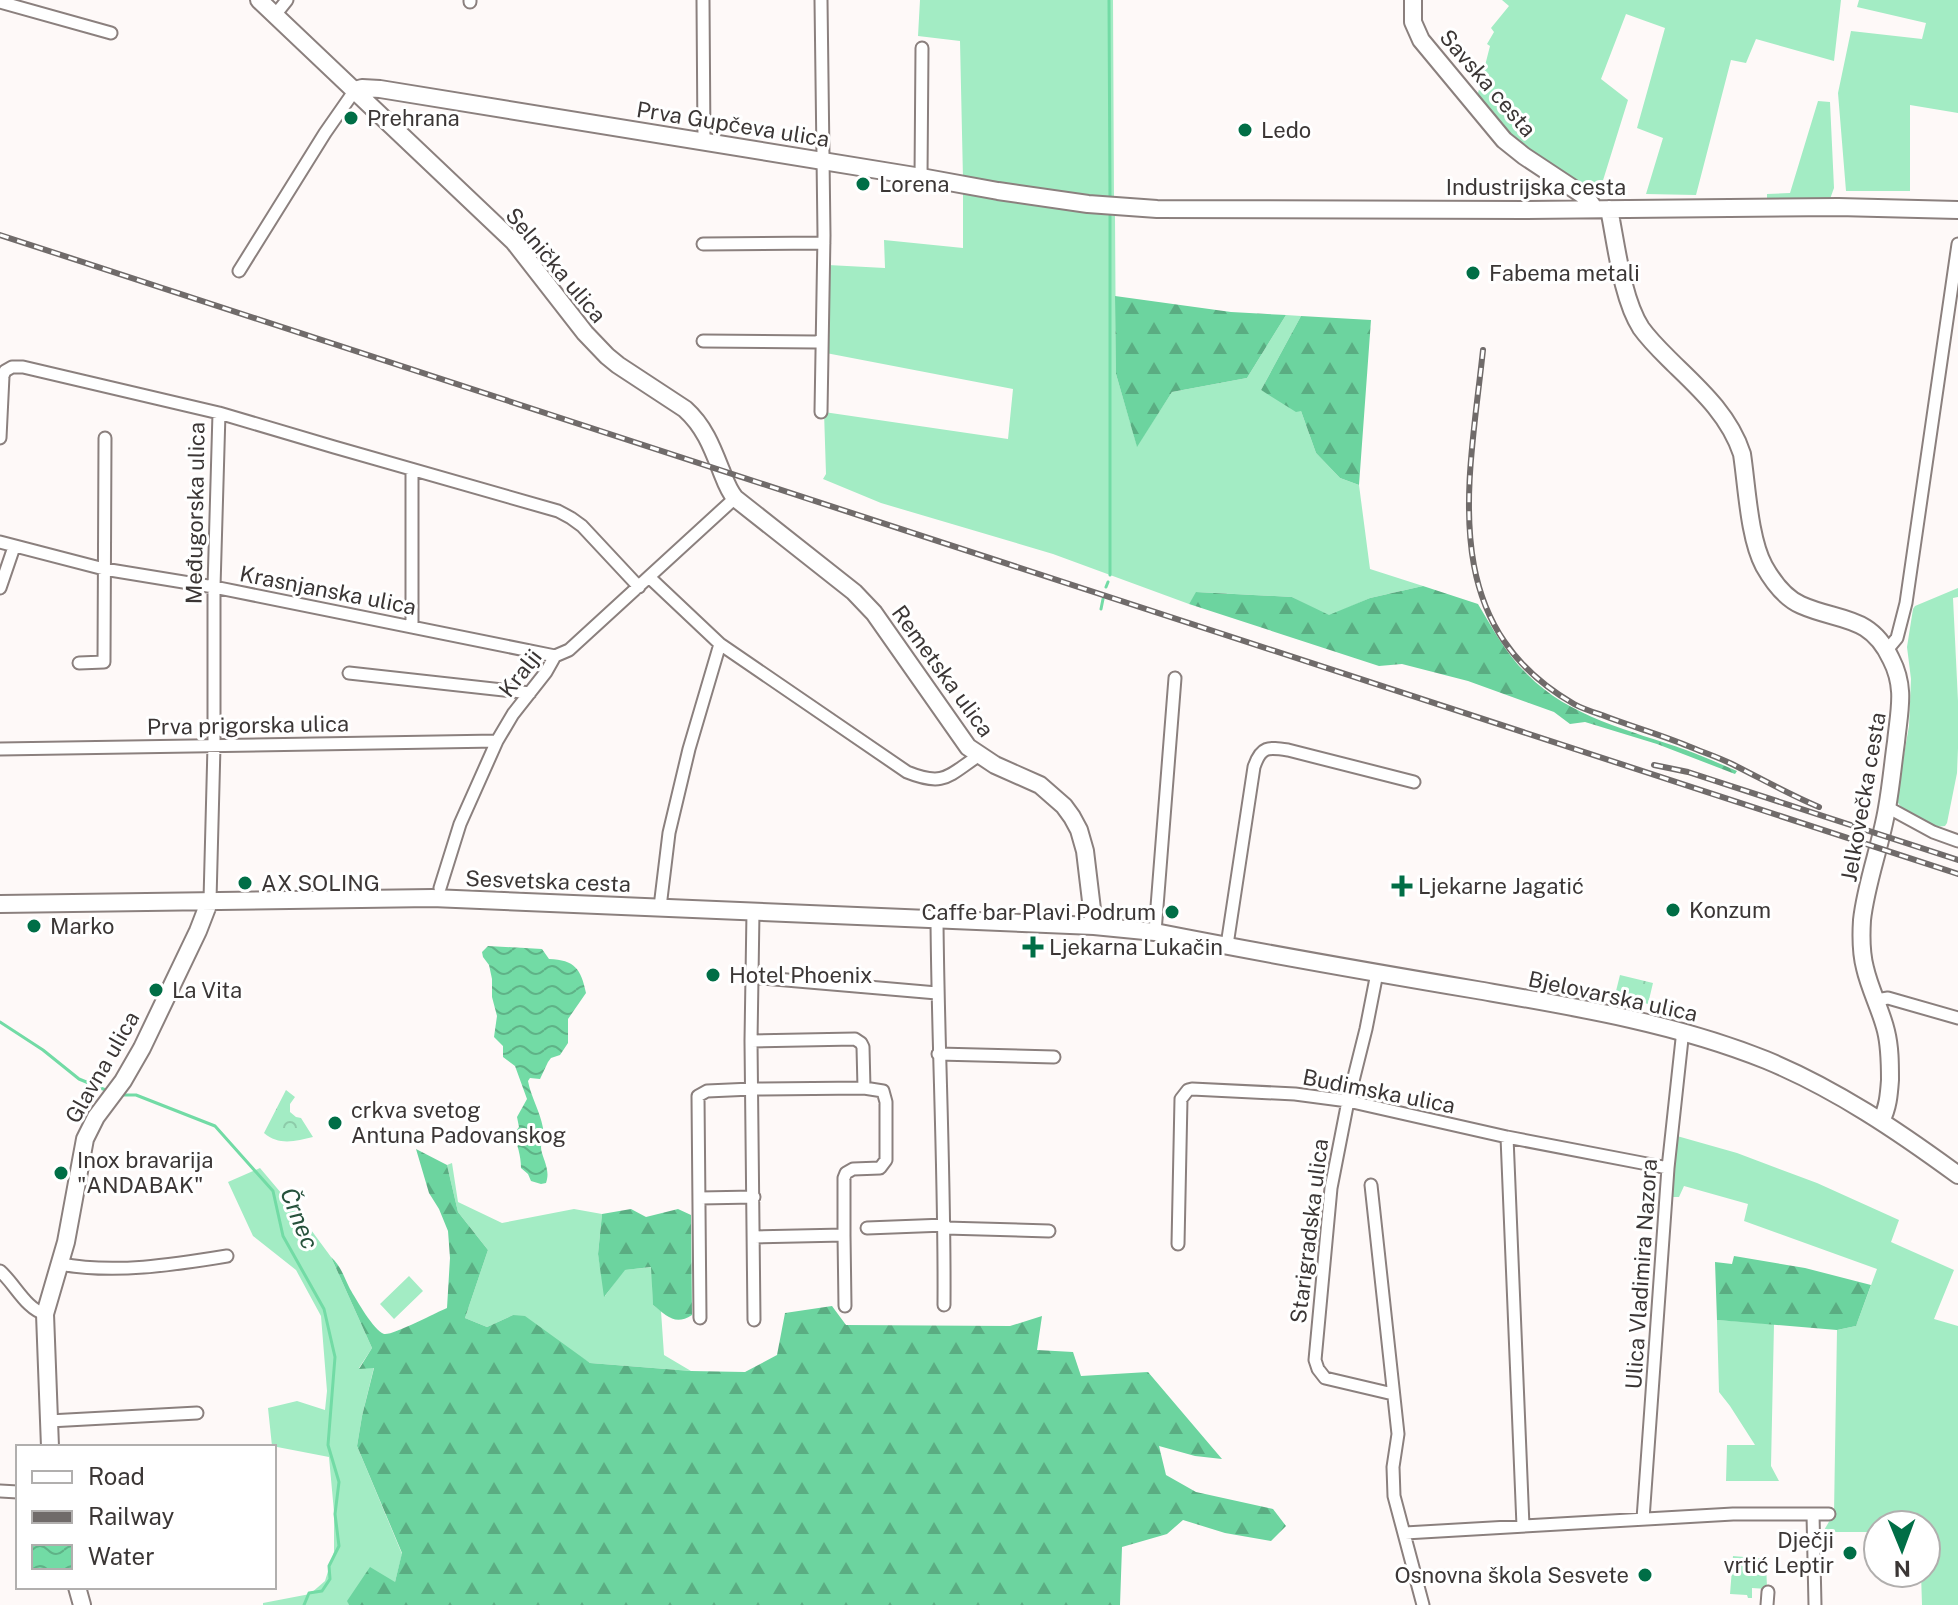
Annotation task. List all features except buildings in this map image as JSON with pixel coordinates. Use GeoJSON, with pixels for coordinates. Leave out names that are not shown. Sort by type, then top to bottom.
{"type":"FeatureCollection","features":[{"type":"Feature","properties":{"kind":"street","name":"Selnička ulica"},"geometry":{"type":"LineString","coordinates":[[259,0],[514,242],[585,333],[607,356],[694,416],[735,498]]}},
{"type":"Feature","properties":{"kind":"street"},"geometry":{"type":"LineString","coordinates":[[275,15],[287,0]]}},
{"type":"Feature","properties":{"kind":"street"},"geometry":{"type":"LineString","coordinates":[[703,0],[704,141]]}},
{"type":"Feature","properties":{"kind":"street"},"geometry":{"type":"LineString","coordinates":[[821,0],[824,243],[821,412]]}},
{"type":"Feature","properties":{"kind":"street","name":"Savska cesta"},"geometry":{"type":"LineString","coordinates":[[1413,0],[1413,22],[1421,40],[1496,131],[1524,156],[1600,209]]}},
{"type":"Feature","properties":{"kind":"street"},"geometry":{"type":"LineString","coordinates":[[0,2],[111,33]]}},
{"type":"Feature","properties":{"kind":"street"},"geometry":{"type":"LineString","coordinates":[[921,177],[922,48]]}},
{"type":"Feature","properties":{"kind":"street","name":"Prva Gupčeva ulica"},"geometry":{"type":"LineString","coordinates":[[355,90],[380,89],[1109,207]]}},
{"type":"Feature","properties":{"kind":"street"},"geometry":{"type":"LineString","coordinates":[[239,271],[355,90]]}},
{"type":"Feature","properties":{"kind":"street","name":"Industrijska cesta"},"geometry":{"type":"LineString","coordinates":[[1109,207],[1327,210],[1852,207],[1958,210]]}},
{"type":"Feature","properties":{"kind":"street","name":"Jelkovečka cesta"},"geometry":{"type":"LineString","coordinates":[[1600,209],[1638,323],[1726,419],[1737,441],[1742,454],[1757,550],[1780,590],[1802,606],[1859,623],[1887,650],[1897,672],[1901,707],[1887,807],[1862,918],[1861,945],[1864,967],[1886,1030],[1890,1064],[1889,1098],[1881,1121]]}},
{"type":"Feature","properties":{"kind":"street"},"geometry":{"type":"LineString","coordinates":[[703,244],[824,243]]}},
{"type":"Feature","properties":{"kind":"street"},"geometry":{"type":"LineString","coordinates":[[1887,650],[1897,638],[1906,603],[1958,244]]}},
{"type":"Feature","properties":{"kind":"street"},"geometry":{"type":"LineString","coordinates":[[703,341],[821,340]]}},
{"type":"Feature","properties":{"kind":"street","name":"Međugorska ulica"},"geometry":{"type":"LineString","coordinates":[[0,438],[3,376],[12,367],[219,413],[210,900]]}},
{"type":"Feature","properties":{"kind":"street"},"geometry":{"type":"LineString","coordinates":[[219,413],[558,511],[582,526],[639,587]]}},
{"type":"Feature","properties":{"kind":"street"},"geometry":{"type":"LineString","coordinates":[[79,663],[104,662],[105,438]]}},
{"type":"Feature","properties":{"kind":"street"},"geometry":{"type":"LineString","coordinates":[[412,470],[412,627]]}},
{"type":"Feature","properties":{"kind":"street","name":"Kralji"},"geometry":{"type":"LineString","coordinates":[[440,888],[460,824],[497,741],[555,656],[569,650],[735,498]]}},
{"type":"Feature","properties":{"kind":"street","name":"Remetska ulica"},"geometry":{"type":"LineString","coordinates":[[735,498],[854,592],[874,613],[968,747],[978,756],[1040,785],[1056,797],[1079,830],[1085,851],[1094,926]]}},
{"type":"Feature","properties":{"kind":"street","name":"Krasnjanska ulica"},"geometry":{"type":"LineString","coordinates":[[0,542],[104,569],[214,587],[555,656]]}},
{"type":"Feature","properties":{"kind":"street"},"geometry":{"type":"LineString","coordinates":[[0,588],[14,547]]}},
{"type":"Feature","properties":{"kind":"street"},"geometry":{"type":"LineString","coordinates":[[649,577],[720,644],[907,772],[935,781],[978,756]]}},
{"type":"Feature","properties":{"kind":"street"},"geometry":{"type":"LineString","coordinates":[[660,907],[669,833],[689,749],[720,644]]}},
{"type":"Feature","properties":{"kind":"street"},"geometry":{"type":"LineString","coordinates":[[349,673],[530,693]]}},
{"type":"Feature","properties":{"kind":"street"},"geometry":{"type":"LineString","coordinates":[[1155,932],[1175,678]]}},
{"type":"Feature","properties":{"kind":"street","name":"Prva prigorska ulica"},"geometry":{"type":"LineString","coordinates":[[0,749],[497,741]]}},
{"type":"Feature","properties":{"kind":"street"},"geometry":{"type":"LineString","coordinates":[[1227,945],[1254,767],[1265,749],[1288,750],[1414,782]]}},
{"type":"Feature","properties":{"kind":"street"},"geometry":{"type":"LineString","coordinates":[[1887,807],[1933,832],[1958,841]]}},
{"type":"Feature","properties":{"kind":"street","name":"Sesvetska cesta"},"geometry":{"type":"LineString","coordinates":[[0,904],[396,897],[1094,926]]}},
{"type":"Feature","properties":{"kind":"street","name":"Glavna ulica"},"geometry":{"type":"LineString","coordinates":[[50,1445],[45,1314],[60,1264],[85,1139],[142,1048],[210,900]]}},
{"type":"Feature","properties":{"kind":"street"},"geometry":{"type":"LineString","coordinates":[[753,912],[754,1320]]}},
{"type":"Feature","properties":{"kind":"street"},"geometry":{"type":"LineString","coordinates":[[937,920],[938,1054],[945,1226],[944,1305]]}},
{"type":"Feature","properties":{"kind":"street","name":"Bjelovarska ulica"},"geometry":{"type":"LineString","coordinates":[[1094,926],[1155,932],[1227,945],[1376,978],[1606,1014],[1681,1032],[1778,1066],[1838,1096],[1881,1121],[1958,1175]]}},
{"type":"Feature","properties":{"kind":"street"},"geometry":{"type":"LineString","coordinates":[[752,977],[937,993]]}},
{"type":"Feature","properties":{"kind":"street","name":"Starigradska ulica"},"geometry":{"type":"LineString","coordinates":[[1376,978],[1331,1188],[1315,1360],[1325,1378],[1393,1394]]}},
{"type":"Feature","properties":{"kind":"street"},"geometry":{"type":"LineString","coordinates":[[1876,1000],[1888,998],[1958,1018]]}},
{"type":"Feature","properties":{"kind":"street","name":"Ulica Vladimira Nazora"},"geometry":{"type":"LineString","coordinates":[[1643,1519],[1681,1032]]}},
{"type":"Feature","properties":{"kind":"street"},"geometry":{"type":"LineString","coordinates":[[751,1041],[859,1041],[863,1047],[864,1088]]}},
{"type":"Feature","properties":{"kind":"street"},"geometry":{"type":"LineString","coordinates":[[938,1054],[1054,1057]]}},
{"type":"Feature","properties":{"kind":"street"},"geometry":{"type":"LineString","coordinates":[[700,1318],[698,1096],[707,1091],[864,1088],[879,1089],[885,1094],[886,1160],[880,1168],[853,1169],[844,1178],[845,1306]]}},
{"type":"Feature","properties":{"kind":"street","name":"Budimska ulica"},"geometry":{"type":"LineString","coordinates":[[1178,1244],[1181,1099],[1188,1090],[1295,1094],[1348,1101],[1507,1137],[1668,1168]]}},
{"type":"Feature","properties":{"kind":"street"},"geometry":{"type":"LineString","coordinates":[[1507,1137],[1523,1526]]}},
{"type":"Feature","properties":{"kind":"street"},"geometry":{"type":"LineString","coordinates":[[1371,1185],[1398,1434],[1393,1467],[1394,1496],[1423,1604]]}},
{"type":"Feature","properties":{"kind":"street"},"geometry":{"type":"LineString","coordinates":[[700,1198],[754,1197]]}},
{"type":"Feature","properties":{"kind":"street"},"geometry":{"type":"LineString","coordinates":[[867,1228],[945,1226],[1049,1231]]}},
{"type":"Feature","properties":{"kind":"street"},"geometry":{"type":"LineString","coordinates":[[754,1237],[844,1235]]}},
{"type":"Feature","properties":{"kind":"street"},"geometry":{"type":"LineString","coordinates":[[60,1264],[100,1268],[168,1266],[227,1256]]}},
{"type":"Feature","properties":{"kind":"street"},"geometry":{"type":"LineString","coordinates":[[0,1271],[32,1307],[45,1314]]}},
{"type":"Feature","properties":{"kind":"street"},"geometry":{"type":"LineString","coordinates":[[49,1421],[197,1413]]}},
{"type":"Feature","properties":{"kind":"street"},"geometry":{"type":"LineString","coordinates":[[1405,1533],[1733,1514],[1829,1514]]}},
{"type":"Feature","properties":{"kind":"street"},"geometry":{"type":"LineString","coordinates":[[1813,1514],[1815,1605]]}},
{"type":"Feature","properties":{"kind":"street"},"geometry":{"type":"LineString","coordinates":[[1767,1605],[1768,1592]]}},
{"type":"Feature","properties":{"kind":"green space"},"geometry":{"type":"Polygon","coordinates":[[[920,0],[1113,0],[1114,202],[963,179],[960,41],[918,36],[920,0]]]}},
{"type":"Feature","properties":{"kind":"green space"},"geometry":{"type":"Polygon","coordinates":[[[1502,0],[1841,0],[1834,61],[1756,39],[1746,63],[1731,60],[1696,195],[1646,194],[1663,138],[1637,128],[1665,28],[1626,14],[1601,79],[1628,100],[1600,190],[1586,189],[1520,146],[1477,97],[1490,46],[1487,44],[1494,32],[1491,28],[1509,6],[1502,0]]]}},
{"type":"Feature","properties":{"kind":"green space"},"geometry":{"type":"Polygon","coordinates":[[[1859,0],[1958,0],[1958,113],[1910,105],[1910,191],[1846,191],[1838,93],[1851,31],[1922,39],[1926,23],[1857,7],[1859,0]]]}},
{"type":"Feature","properties":{"kind":"green space"},"geometry":{"type":"Polygon","coordinates":[[[1818,101],[1830,102],[1834,188],[1830,199],[1767,201],[1767,194],[1790,193],[1818,101]]]}},
{"type":"Feature","properties":{"kind":"green space"},"geometry":{"type":"Polygon","coordinates":[[[963,192],[1115,216],[1116,374],[1137,446],[1172,392],[1247,378],[1286,315],[1301,316],[1261,390],[1301,411],[1316,453],[1340,478],[1359,485],[1370,569],[1423,586],[1370,598],[1329,616],[1292,597],[1197,592],[1189,604],[1053,554],[881,503],[823,479],[826,474],[824,412],[1008,439],[1013,389],[826,353],[828,265],[885,268],[884,240],[963,248],[963,192]]]}},
{"type":"Feature","properties":{"kind":"green space"},"geometry":{"type":"Polygon","coordinates":[[[1115,296],[1231,312],[1286,315],[1247,378],[1172,392],[1137,447],[1116,374],[1115,296]]]}},
{"type":"Feature","properties":{"kind":"green space"},"geometry":{"type":"Polygon","coordinates":[[[1301,316],[1371,320],[1359,485],[1340,478],[1316,453],[1301,411],[1296,412],[1261,390],[1301,316]]]}},
{"type":"Feature","properties":{"kind":"green space"},"geometry":{"type":"Polygon","coordinates":[[[1423,586],[1478,604],[1519,666],[1562,702],[1602,721],[1737,771],[1735,774],[1657,744],[1585,722],[1570,724],[1554,712],[1468,681],[1402,664],[1379,666],[1189,604],[1196,592],[1292,597],[1329,615],[1370,598],[1423,586]]]}},
{"type":"Feature","properties":{"kind":"green space"},"geometry":{"type":"Polygon","coordinates":[[[1958,588],[1958,597],[1953,598],[1958,701],[1957,773],[1947,823],[1938,826],[1918,820],[1896,800],[1909,726],[1911,679],[1907,647],[1915,606],[1958,588]]]}},
{"type":"Feature","properties":{"kind":"green space"},"geometry":{"type":"Polygon","coordinates":[[[1620,975],[1653,983],[1648,1004],[1615,995],[1620,975]]]}},
{"type":"Feature","properties":{"kind":"green space"},"geometry":{"type":"Polygon","coordinates":[[[286,1090],[295,1097],[290,1104],[290,1112],[301,1118],[313,1137],[282,1141],[264,1133],[286,1090]]]}},
{"type":"Feature","properties":{"kind":"green space"},"geometry":{"type":"Polygon","coordinates":[[[1677,1136],[1737,1153],[1817,1183],[1899,1220],[1891,1242],[1954,1270],[1934,1319],[1958,1326],[1958,1605],[1922,1605],[1922,1589],[1942,1589],[1942,1509],[1862,1509],[1862,1532],[1823,1532],[1834,1513],[1837,1330],[1856,1326],[1877,1269],[1744,1221],[1748,1204],[1684,1186],[1679,1197],[1672,1197],[1677,1136]]]}},
{"type":"Feature","properties":{"kind":"green space"},"geometry":{"type":"Polygon","coordinates":[[[416,1149],[447,1165],[458,1212],[488,1250],[465,1318],[487,1327],[513,1315],[525,1316],[590,1363],[745,1372],[777,1355],[785,1313],[832,1306],[846,1325],[1010,1326],[1042,1316],[1037,1350],[1073,1352],[1081,1376],[1148,1372],[1222,1459],[1195,1456],[1159,1446],[1166,1475],[1196,1492],[1273,1509],[1286,1526],[1271,1541],[1225,1533],[1183,1520],[1167,1534],[1122,1547],[1120,1605],[349,1605],[347,1601],[370,1567],[395,1582],[402,1553],[357,1446],[374,1368],[359,1369],[372,1348],[331,1257],[366,1314],[384,1334],[405,1328],[447,1308],[448,1231],[429,1193],[416,1149]]]}},
{"type":"Feature","properties":{"kind":"green space"},"geometry":{"type":"Polygon","coordinates":[[[452,1163],[458,1202],[502,1223],[574,1209],[602,1214],[598,1254],[605,1296],[624,1270],[652,1267],[653,1305],[661,1311],[664,1355],[691,1371],[590,1363],[513,1315],[487,1327],[465,1318],[488,1250],[458,1212],[447,1165],[452,1163]]]}},
{"type":"Feature","properties":{"kind":"green space"},"geometry":{"type":"Polygon","coordinates":[[[260,1168],[331,1257],[372,1348],[359,1368],[374,1367],[357,1446],[402,1554],[395,1582],[348,1601],[349,1605],[263,1605],[310,1594],[325,1581],[334,1552],[329,1457],[272,1445],[268,1408],[297,1401],[325,1410],[327,1391],[321,1316],[296,1270],[253,1236],[228,1182],[260,1168]]]}},
{"type":"Feature","properties":{"kind":"green space"},"geometry":{"type":"Polygon","coordinates":[[[631,1209],[646,1217],[678,1209],[691,1215],[692,1315],[676,1320],[653,1305],[651,1267],[625,1270],[604,1297],[598,1254],[602,1214],[631,1209]]]}},
{"type":"Feature","properties":{"kind":"green space"},"geometry":{"type":"Polygon","coordinates":[[[1734,1256],[1805,1268],[1871,1285],[1856,1326],[1837,1330],[1717,1320],[1715,1262],[1732,1264],[1734,1256]]]}},
{"type":"Feature","properties":{"kind":"green space"},"geometry":{"type":"Polygon","coordinates":[[[409,1276],[423,1291],[394,1319],[380,1304],[409,1276]]]}},
{"type":"Feature","properties":{"kind":"green space"},"geometry":{"type":"Polygon","coordinates":[[[1717,1320],[1774,1324],[1771,1466],[1779,1481],[1726,1481],[1727,1445],[1755,1445],[1719,1392],[1717,1320]]]}},
{"type":"Feature","properties":{"kind":"green space"},"geometry":{"type":"Polygon","coordinates":[[[1733,1556],[1766,1559],[1767,1589],[1752,1588],[1752,1598],[1730,1594],[1733,1556]]]}},
{"type":"Feature","properties":{"kind":"water"},"geometry":{"type":"Polygon","coordinates":[[[488,946],[542,949],[549,959],[565,961],[575,967],[586,993],[568,1019],[568,1043],[560,1055],[551,1058],[540,1079],[530,1078],[528,1081],[543,1128],[541,1147],[547,1171],[546,1183],[531,1181],[521,1168],[514,1134],[519,1127],[517,1117],[527,1099],[515,1066],[503,1057],[503,1046],[494,1037],[497,1016],[492,997],[492,979],[482,952],[488,946]]]}},
{"type":"Feature","properties":{"kind":"waterway"},"geometry":{"type":"LineString","coordinates":[[1109,0],[1110,199]]}},
{"type":"Feature","properties":{"kind":"waterway"},"geometry":{"type":"LineString","coordinates":[[1110,211],[1110,575]]}},
{"type":"Feature","properties":{"kind":"waterway"},"geometry":{"type":"LineString","coordinates":[[1106,587],[1108,582]]}},
{"type":"Feature","properties":{"kind":"waterway"},"geometry":{"type":"LineString","coordinates":[[1101,609],[1103,599]]}},
{"type":"Feature","properties":{"kind":"waterway","name":"Črnec"},"geometry":{"type":"LineString","coordinates":[[0,1022],[43,1050],[79,1079],[108,1091]]}},
{"type":"Feature","properties":{"kind":"waterway","name":"Črnec"},"geometry":{"type":"LineString","coordinates":[[119,1095],[136,1095],[215,1126],[273,1191],[283,1236],[324,1309],[335,1357],[328,1445],[339,1482],[335,1514],[339,1546],[329,1566],[330,1579],[322,1591],[309,1593],[304,1605]]}},
{"type":"Feature","properties":{"kind":"railway"},"geometry":{"type":"LineString","coordinates":[[0,235],[1958,874]]}},
{"type":"Feature","properties":{"kind":"railway"},"geometry":{"type":"LineString","coordinates":[[1483,350],[1472,450],[1469,499],[1471,546],[1480,592],[1499,634],[1530,671],[1574,704],[1721,759],[1819,807]]}},
{"type":"Feature","properties":{"kind":"railway"},"geometry":{"type":"LineString","coordinates":[[1654,765],[1688,772],[1958,860]]}},
{"type":"Feature","properties":{"kind":"place","name":"Prehrana"},"geometry":{"type":"Point","coordinates":[351,118]}},
{"type":"Feature","properties":{"kind":"place","name":"Ledo"},"geometry":{"type":"Point","coordinates":[1245,130]}},
{"type":"Feature","properties":{"kind":"place","name":"Lorena"},"geometry":{"type":"Point","coordinates":[863,184]}},
{"type":"Feature","properties":{"kind":"place","name":"Fabema metali"},"geometry":{"type":"Point","coordinates":[1473,273]}},
{"type":"Feature","properties":{"kind":"place","name":"AX SOLING"},"geometry":{"type":"Point","coordinates":[245,883]}},
{"type":"Feature","properties":{"kind":"place","name":"Ljekarne Jagatić"},"geometry":{"type":"Point","coordinates":[1402,886]}},
{"type":"Feature","properties":{"kind":"place","name":"Konzum"},"geometry":{"type":"Point","coordinates":[1673,910]}},
{"type":"Feature","properties":{"kind":"place","name":"Caffe bar Plavi Podrum"},"geometry":{"type":"Point","coordinates":[1172,912]}},
{"type":"Feature","properties":{"kind":"place","name":"Marko"},"geometry":{"type":"Point","coordinates":[34,926]}},
{"type":"Feature","properties":{"kind":"place","name":"Ljekarna Lukačin"},"geometry":{"type":"Point","coordinates":[1033,947]}},
{"type":"Feature","properties":{"kind":"place","name":"Hotel Phoenix"},"geometry":{"type":"Point","coordinates":[713,975]}},
{"type":"Feature","properties":{"kind":"place","name":"La Vita"},"geometry":{"type":"Point","coordinates":[156,990]}},
{"type":"Feature","properties":{"kind":"place","name":"crkva svetog Antuna Padovanskog"},"geometry":{"type":"Point","coordinates":[335,1123]}},
{"type":"Feature","properties":{"kind":"place","name":"Inox bravarija \"ANDABAK\""},"geometry":{"type":"Point","coordinates":[61,1173]}},
{"type":"Feature","properties":{"kind":"place","name":"Dječji vrtić Leptir"},"geometry":{"type":"Point","coordinates":[1850,1553]}},
{"type":"Feature","properties":{"kind":"place","name":"Osnovna škola Sesvete"},"geometry":{"type":"Point","coordinates":[1645,1575]}}]}
